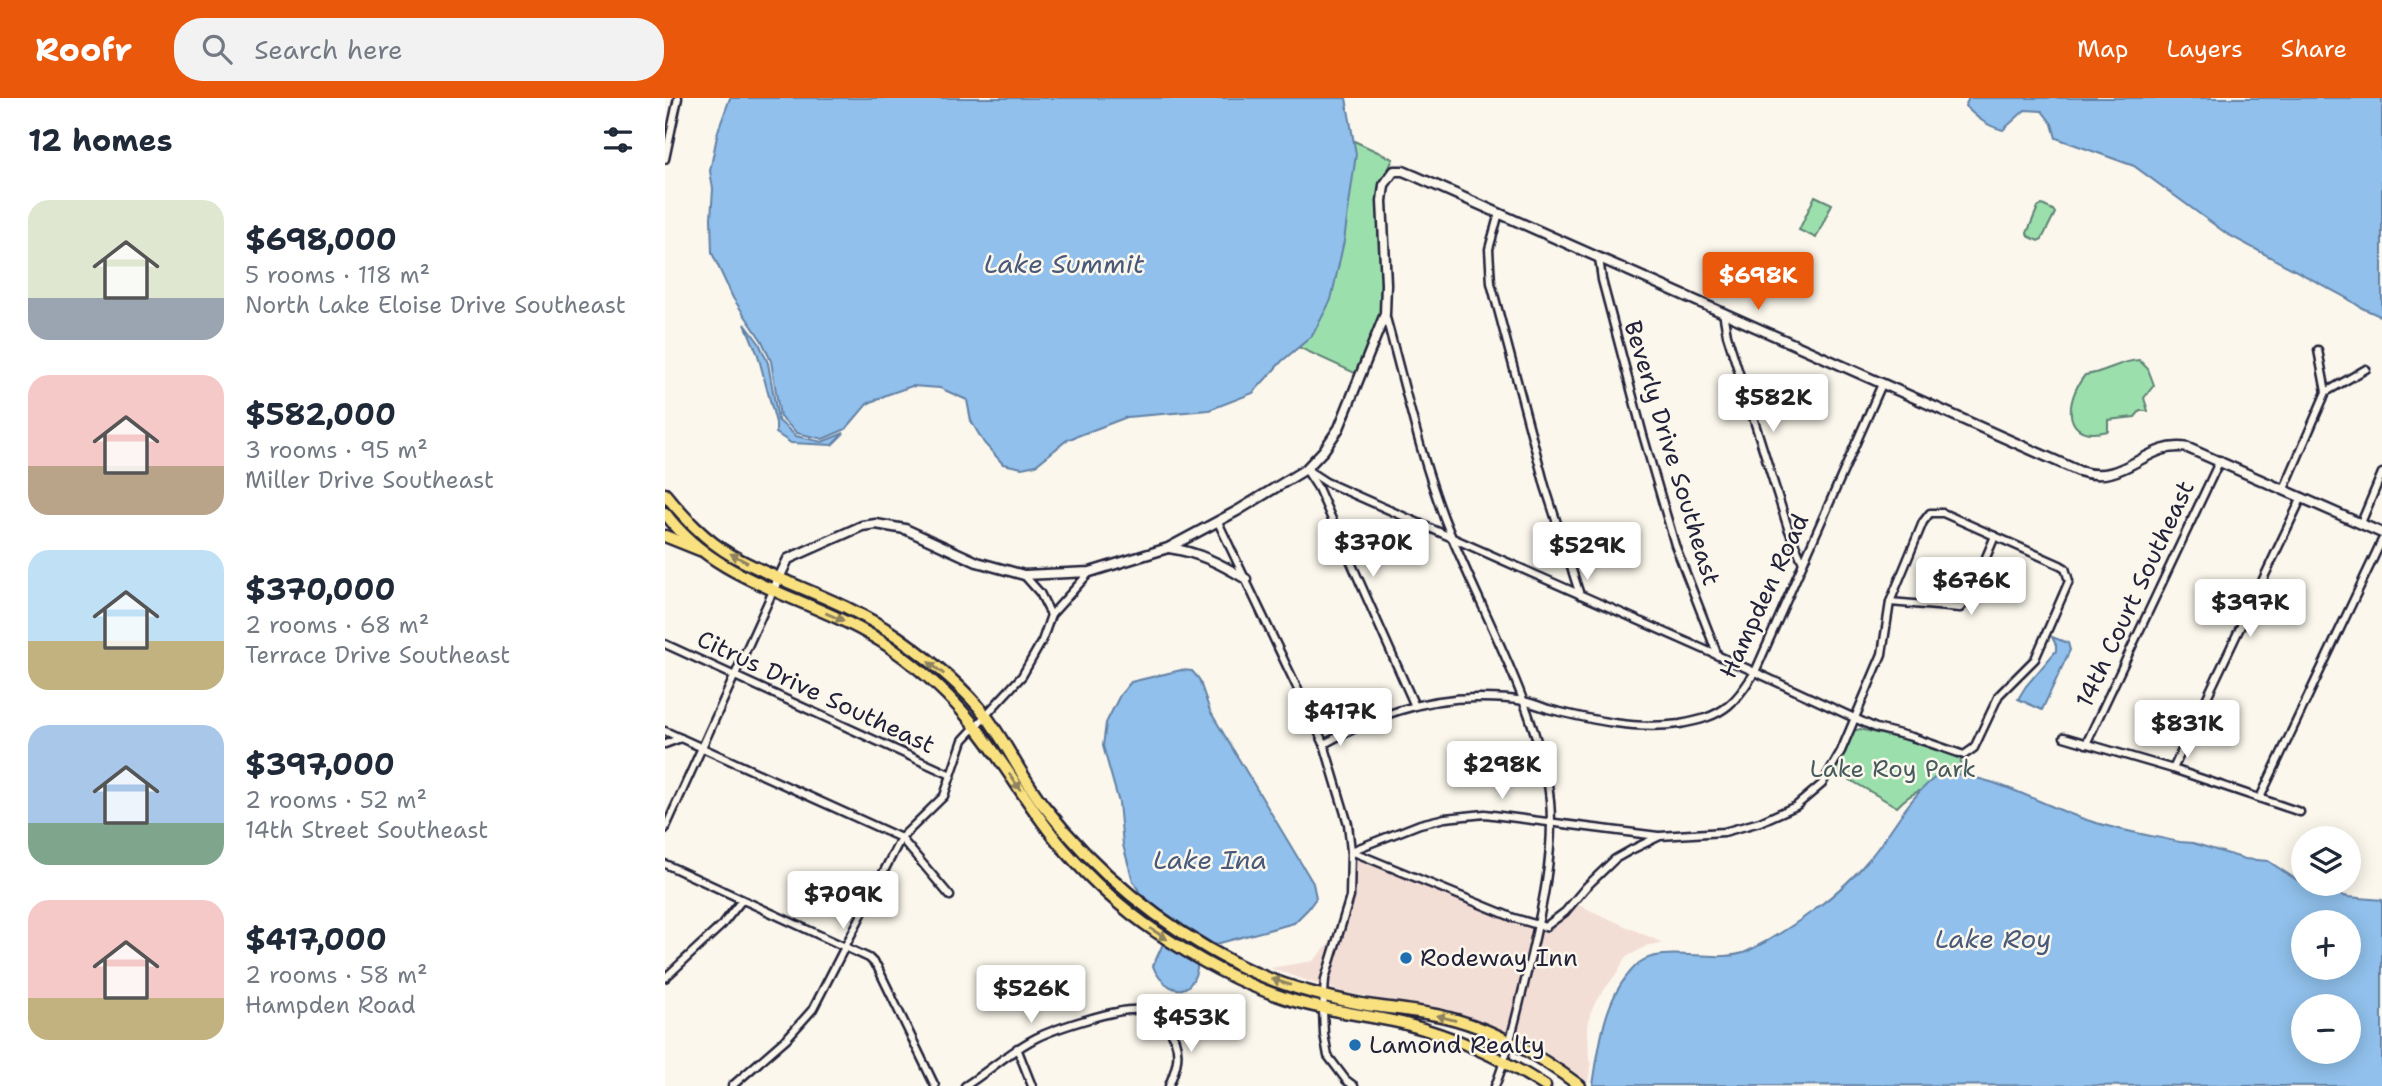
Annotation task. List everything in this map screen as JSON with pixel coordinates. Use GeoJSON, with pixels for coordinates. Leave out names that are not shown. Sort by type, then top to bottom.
{"type":"FeatureCollection","features":[{"type":"Feature","properties":{"kind":"main road"},"geometry":{"type":"LineString","coordinates":[[665,494],[699,531],[723,549],[852,611],[897,636],[947,677],[985,715],[1042,804],[1071,839],[1113,882],[1159,919],[1241,967],[1263,976],[1322,995],[1446,1017],[1479,1029],[1510,1042],[1580,1086]]}},
{"type":"Feature","properties":{"kind":"main road"},"geometry":{"type":"LineString","coordinates":[[665,513],[703,551],[732,571],[855,626],[890,647],[935,684],[975,727],[1056,839],[1105,892],[1155,931],[1236,979],[1284,998],[1323,1009],[1434,1032],[1506,1060],[1545,1086]]}},
{"type":"Feature","properties":{"kind":"main road"},"geometry":{"type":"LineString","coordinates":[[665,536],[703,551]]}},
{"type":"Feature","properties":{"kind":"street"},"geometry":{"type":"LineString","coordinates":[[665,159],[678,98]]}},
{"type":"Feature","properties":{"kind":"street"},"geometry":{"type":"LineString","coordinates":[[1495,1086],[1506,1060],[1533,953],[1552,821],[1547,779],[1523,701],[1443,516],[1408,404],[1385,314],[1382,201],[1384,185],[1394,171],[1415,176],[2084,473],[2106,475],[2128,467],[2158,450],[2171,446],[2188,448],[2382,533]]}},
{"type":"Feature","properties":{"kind":"street"},"geometry":{"type":"LineString","coordinates":[[1499,213],[1489,249],[1490,283],[1545,486],[1580,594]]}},
{"type":"Feature","properties":{"kind":"street","name":"Beverly Drive Southeast"},"geometry":{"type":"LineString","coordinates":[[1599,258],[1602,280],[1665,514],[1718,656]]}},
{"type":"Feature","properties":{"kind":"street"},"geometry":{"type":"LineString","coordinates":[[1723,312],[1727,335],[1788,528],[1803,563]]}},
{"type":"Feature","properties":{"kind":"street"},"geometry":{"type":"LineString","coordinates":[[665,829],[789,559],[862,526],[877,524],[905,529],[977,562],[1024,575],[1090,572],[1168,548],[1218,522],[1306,468],[1324,450],[1339,428],[1385,314]]}},
{"type":"Feature","properties":{"kind":"street"},"geometry":{"type":"LineString","coordinates":[[2284,489],[2326,392],[2318,350]]}},
{"type":"Feature","properties":{"kind":"street"},"geometry":{"type":"LineString","coordinates":[[2326,392],[2366,369]]}},
{"type":"Feature","properties":{"kind":"street","name":"Hampden Road"},"geometry":{"type":"LineString","coordinates":[[1324,744],[1357,726],[1414,704],[1461,698],[1523,701],[1618,724],[1650,727],[1688,723],[1715,715],[1734,700],[1755,672],[1882,384]]}},
{"type":"Feature","properties":{"kind":"street","name":"14th Court Southeast"},"geometry":{"type":"LineString","coordinates":[[2086,744],[2220,460]]}},
{"type":"Feature","properties":{"kind":"street"},"geometry":{"type":"LineString","coordinates":[[1306,468],[1326,482],[1755,672],[1854,719],[1964,755],[1971,752],[1999,695],[2038,654],[2069,581],[2065,568],[2060,565],[1943,513],[1930,513],[1923,522],[1890,602],[1882,654],[1854,719],[1829,775],[1810,796],[1780,814],[1724,832],[1660,836],[1485,814],[1445,818],[1420,824],[1351,851]]}},
{"type":"Feature","properties":{"kind":"street"},"geometry":{"type":"LineString","coordinates":[[1306,468],[1318,488],[1414,704]]}},
{"type":"Feature","properties":{"kind":"street"},"geometry":{"type":"LineString","coordinates":[[2361,523],[2382,473]]}},
{"type":"Feature","properties":{"kind":"street"},"geometry":{"type":"LineString","coordinates":[[2173,769],[2302,497]]}},
{"type":"Feature","properties":{"kind":"street"},"geometry":{"type":"LineString","coordinates":[[1218,522],[1324,744],[1344,808],[1351,851],[1348,908],[1331,956],[1322,995],[1328,1056],[1339,1072],[1354,1086]]}},
{"type":"Feature","properties":{"kind":"street"},"geometry":{"type":"LineString","coordinates":[[1890,602],[1960,608],[1968,600],[1995,536]]}},
{"type":"Feature","properties":{"kind":"street"},"geometry":{"type":"LineString","coordinates":[[2260,797],[2382,540]]}},
{"type":"Feature","properties":{"kind":"street"},"geometry":{"type":"LineString","coordinates":[[1168,548],[1189,551],[1208,558],[1246,579]]}},
{"type":"Feature","properties":{"kind":"street"},"geometry":{"type":"LineString","coordinates":[[732,1086],[801,1023],[820,997],[901,838],[944,796],[961,745],[1027,669],[1042,641],[1051,615],[1090,572]]}},
{"type":"Feature","properties":{"kind":"street"},"geometry":{"type":"LineString","coordinates":[[1024,575],[1040,593],[1051,615]]}},
{"type":"Feature","properties":{"kind":"street","name":"Citrus Drive Southeast"},"geometry":{"type":"LineString","coordinates":[[665,644],[951,775]]}},
{"type":"Feature","properties":{"kind":"street"},"geometry":{"type":"LineString","coordinates":[[665,731],[901,838],[950,896]]}},
{"type":"Feature","properties":{"kind":"street"},"geometry":{"type":"LineString","coordinates":[[2064,737],[2173,769],[2300,812]]}},
{"type":"Feature","properties":{"kind":"street"},"geometry":{"type":"LineString","coordinates":[[665,744],[681,738]]}},
{"type":"Feature","properties":{"kind":"street"},"geometry":{"type":"LineString","coordinates":[[1351,851],[1545,927],[1554,922],[1615,859],[1660,836]]}},
{"type":"Feature","properties":{"kind":"street"},"geometry":{"type":"LineString","coordinates":[[665,864],[869,958],[877,966],[935,1086]]}},
{"type":"Feature","properties":{"kind":"street"},"geometry":{"type":"LineString","coordinates":[[665,978],[722,925],[742,900]]}},
{"type":"Feature","properties":{"kind":"street"},"geometry":{"type":"LineString","coordinates":[[965,1086],[1017,1048],[1061,1028],[1132,1010],[1151,1013],[1167,1025],[1175,1040],[1178,1058],[1169,1086]]}},
{"type":"Feature","properties":{"kind":"street"},"geometry":{"type":"LineString","coordinates":[[1017,1048],[1032,1086]]}},
{"type":"Feature","properties":{"kind":"shaded area"},"geometry":{"type":"Polygon","coordinates":[[[1355,856],[1533,929],[1509,1033],[1457,1013],[1346,993],[1327,987],[1334,957],[1352,908],[1355,856]]]}},
{"type":"Feature","properties":{"kind":"shaded area"},"geometry":{"type":"Polygon","coordinates":[[[1576,904],[1663,943],[1648,945],[1625,958],[1596,1001],[1588,1028],[1591,1064],[1588,1082],[1542,1050],[1515,1036],[1540,930],[1556,925],[1576,904]]]}},
{"type":"Feature","properties":{"kind":"shaded area"},"geometry":{"type":"Polygon","coordinates":[[[1333,940],[1320,985],[1270,968],[1313,961],[1333,940]]]}},
{"type":"Feature","properties":{"kind":"green space"},"geometry":{"type":"Polygon","coordinates":[[[1352,140],[1393,159],[1382,184],[1379,201],[1383,300],[1381,317],[1359,375],[1296,346],[1352,140]]]}},
{"type":"Feature","properties":{"kind":"green space"},"geometry":{"type":"Polygon","coordinates":[[[1815,196],[1832,204],[1816,238],[1799,230],[1815,196]]]}},
{"type":"Feature","properties":{"kind":"green space"},"geometry":{"type":"Polygon","coordinates":[[[2042,205],[2055,213],[2042,239],[2038,241],[2027,233],[2038,207],[2042,205]]]}},
{"type":"Feature","properties":{"kind":"green space"},"geometry":{"type":"Polygon","coordinates":[[[2139,360],[2148,369],[2154,385],[2144,398],[2148,411],[2140,411],[2135,417],[2108,420],[2108,431],[2082,431],[2075,425],[2071,417],[2073,396],[2085,375],[2139,360]]]}},
{"type":"Feature","properties":{"kind":"green space","name":"Lake Roy Park"},"geometry":{"type":"Polygon","coordinates":[[[1860,729],[1918,743],[1961,759],[1959,783],[1918,791],[1897,807],[1835,771],[1853,731],[1860,729]]]}},
{"type":"Feature","properties":{"kind":"water","name":"Lake Summit"},"geometry":{"type":"Polygon","coordinates":[[[730,98],[1346,98],[1356,154],[1344,241],[1331,300],[1312,336],[1282,361],[1253,393],[1209,410],[1127,417],[1067,440],[1036,465],[1022,468],[1003,464],[984,443],[971,421],[967,400],[940,388],[912,386],[886,395],[867,404],[846,429],[823,439],[797,433],[780,417],[771,361],[762,341],[733,298],[712,253],[713,189],[710,171],[718,131],[730,98]]]}},
{"type":"Feature","properties":{"kind":"water"},"geometry":{"type":"Polygon","coordinates":[[[1969,98],[2382,98],[2382,317],[2227,234],[2134,166],[2056,138],[2052,124],[2042,111],[2025,110],[2003,130],[1987,124],[1969,110],[1965,106],[1969,98]]]}},
{"type":"Feature","properties":{"kind":"water"},"geometry":{"type":"Polygon","coordinates":[[[745,324],[759,343],[768,363],[778,420],[796,436],[822,442],[844,433],[832,445],[791,443],[776,433],[776,423],[758,355],[745,324]]]}},
{"type":"Feature","properties":{"kind":"water"},"geometry":{"type":"Polygon","coordinates":[[[2052,637],[2068,643],[2070,650],[2042,710],[2018,699],[2056,651],[2052,637]]]}},
{"type":"Feature","properties":{"kind":"water","name":"Lake Ina"},"geometry":{"type":"Polygon","coordinates":[[[1181,670],[1192,671],[1199,679],[1210,711],[1313,883],[1316,898],[1294,923],[1205,947],[1198,952],[1197,970],[1193,980],[1188,986],[1176,989],[1160,978],[1153,966],[1166,937],[1133,881],[1123,845],[1119,803],[1103,746],[1106,723],[1120,695],[1131,682],[1181,670]]]}},
{"type":"Feature","properties":{"kind":"water","name":"Lake Roy"},"geometry":{"type":"Polygon","coordinates":[[[1941,773],[1978,778],[2096,823],[2193,843],[2245,859],[2268,861],[2291,876],[2291,896],[2345,896],[2382,900],[2382,1086],[1593,1085],[1601,1036],[1611,1004],[1627,975],[1639,963],[1662,955],[1736,955],[1780,933],[1829,898],[1858,872],[1919,792],[1941,773]]]}},
{"type":"Feature","properties":{"kind":"place","name":"Rodeway Inn"},"geometry":{"type":"Point","coordinates":[1406,958]}},
{"type":"Feature","properties":{"kind":"place","name":"Lamond Realty"},"geometry":{"type":"Point","coordinates":[1355,1045]}}]}
